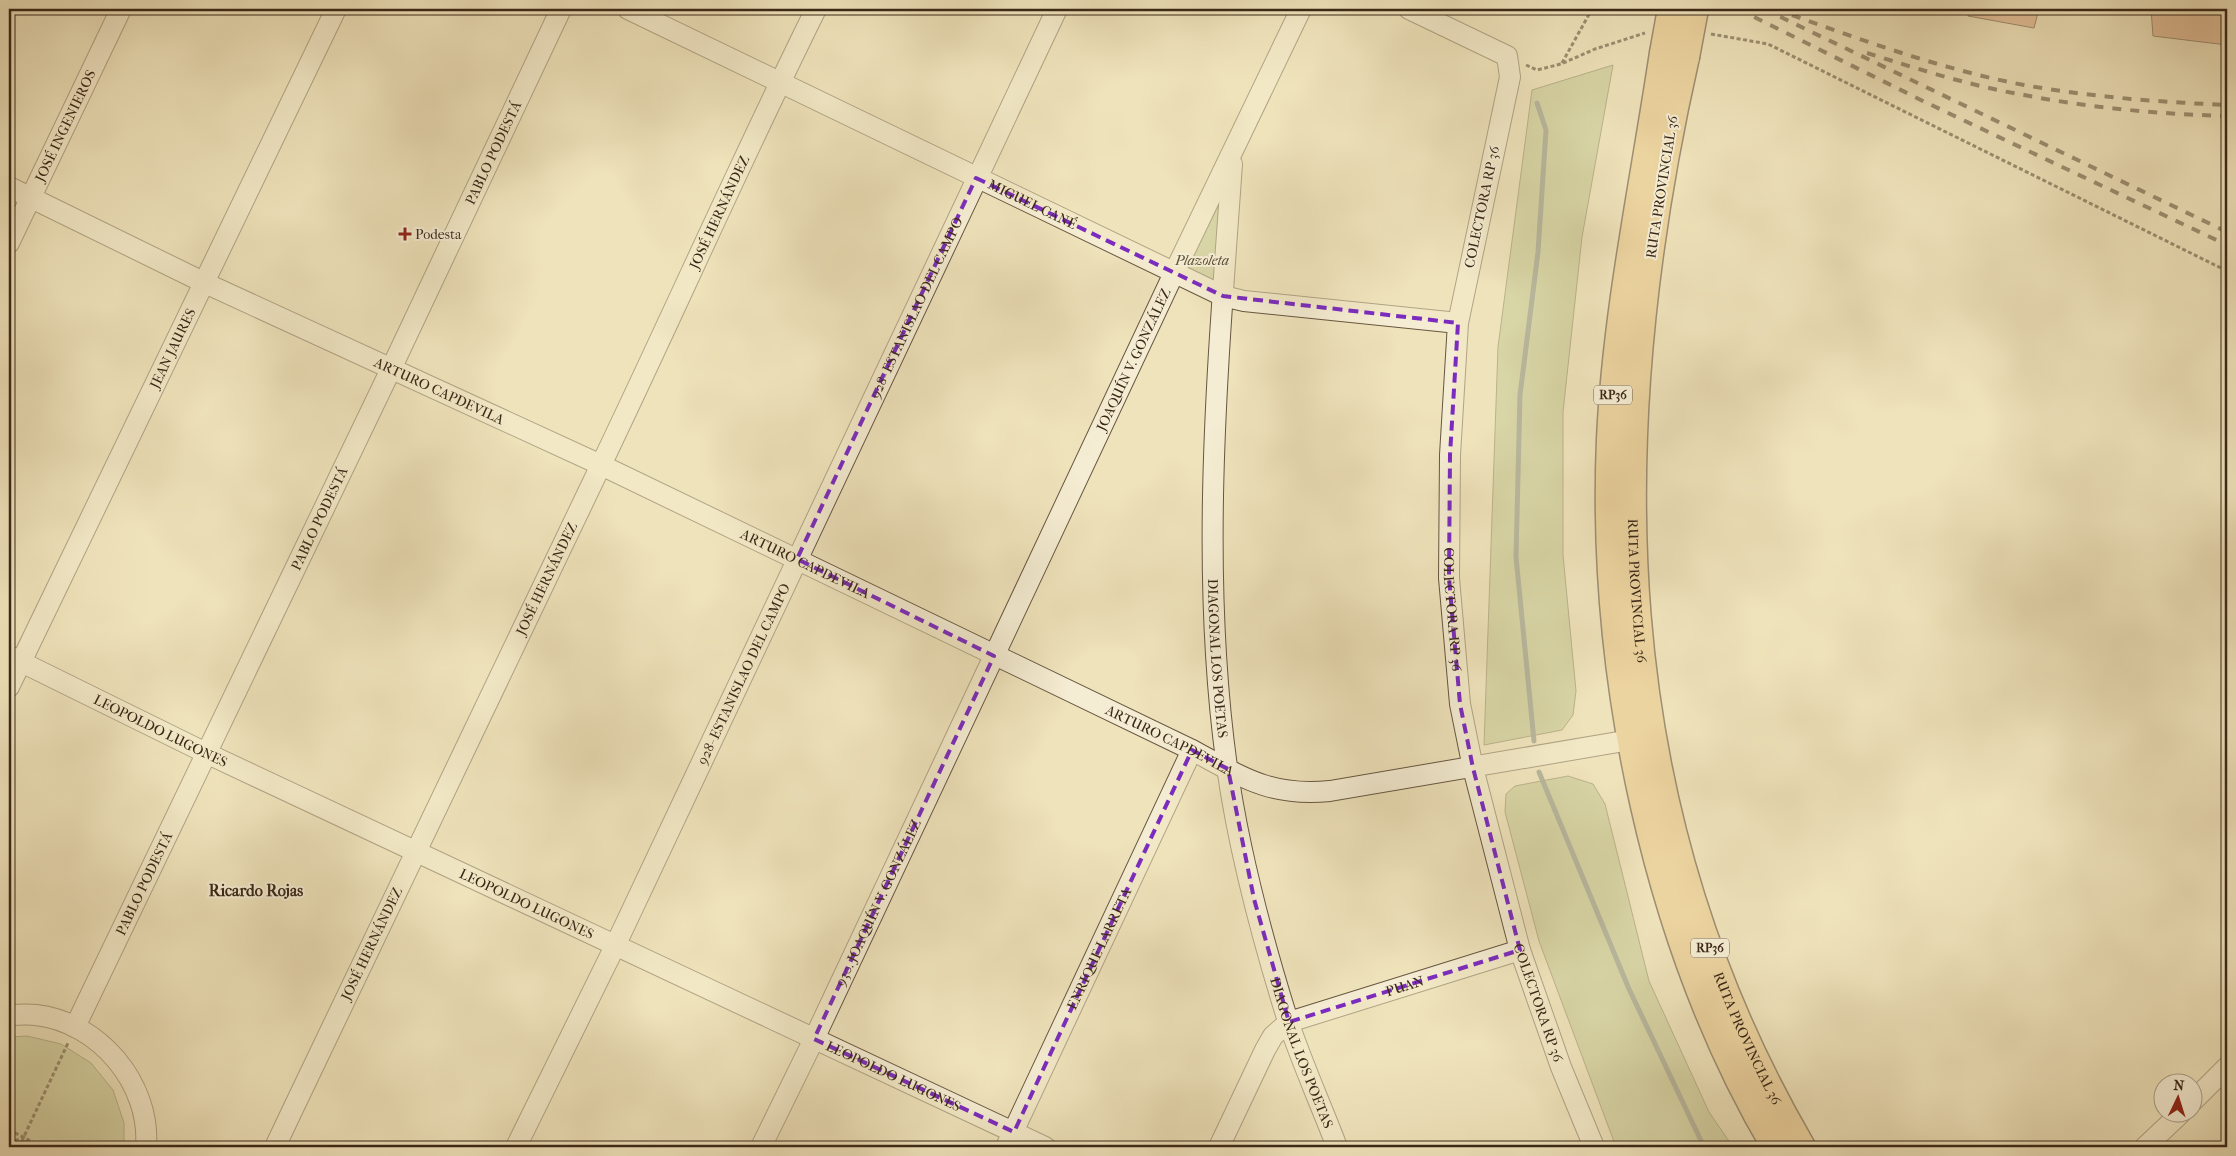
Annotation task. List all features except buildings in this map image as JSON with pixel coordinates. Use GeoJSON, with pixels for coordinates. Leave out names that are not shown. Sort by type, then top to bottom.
{"type":"FeatureCollection","features":[{"type":"Feature","properties":{"kind":"main road","name":"RUTA PROVINCIAL 36"},"geometry":{"type":"LineString","coordinates":[[1671,9],[1624,294],[1610,437],[1610,543],[1616,618],[1630,740],[1654,846],[1673,914],[1721,1040],[1774,1147]]}},
{"type":"Feature","properties":{"kind":"main road","name":"RUTA PROVINCIAL 36"},"geometry":{"type":"LineString","coordinates":[[1666,47],[1699,21]]}},
{"type":"Feature","properties":{"kind":"main road","name":"RUTA PROVINCIAL 36"},"geometry":{"type":"LineString","coordinates":[[1666,47],[1676,101],[1642,313],[1634,409],[1632,479],[1633,560],[1639,645],[1651,735],[1682,866],[1720,977],[1749,1047],[1802,1147]]}},
{"type":"Feature","properties":{"kind":"main road"},"geometry":{"type":"LineString","coordinates":[[1720,977],[1756,1026],[1785,1086],[1820,1147]]}},
{"type":"Feature","properties":{"kind":"main road"},"geometry":{"type":"LineString","coordinates":[[1760,1120],[1767,1147]]}},
{"type":"Feature","properties":{"kind":"street","name":"JOSÉ INGENIEROS"},"geometry":{"type":"LineString","coordinates":[[9,243],[121,9]]}},
{"type":"Feature","properties":{"kind":"street","name":"JEAN JAURES"},"geometry":{"type":"LineString","coordinates":[[9,687],[15,659],[205,283],[336,9]]}},
{"type":"Feature","properties":{"kind":"street","name":"PABLO PODESTÁ"},"geometry":{"type":"LineString","coordinates":[[75,1027],[391,369],[560,9]]}},
{"type":"Feature","properties":{"kind":"street","name":"MIGUEL CANÉ"},"geometry":{"type":"LineString","coordinates":[[628,9],[1223,296],[1244,301],[1458,323]]}},
{"type":"Feature","properties":{"kind":"street","name":"JOSÉ HERNÁNDEZ"},"geometry":{"type":"LineString","coordinates":[[275,1147],[414,851],[601,465],[816,9]]}},
{"type":"Feature","properties":{"kind":"street","name":"928- ESTANISLAO DEL CAMPO"},"geometry":{"type":"LineString","coordinates":[[516,1147],[616,944],[1057,9]]}},
{"type":"Feature","properties":{"kind":"street","name":"JOAQUÍN V. GONZÁLEZ"},"geometry":{"type":"LineString","coordinates":[[994,656],[1300,9]]}},
{"type":"Feature","properties":{"kind":"street"},"geometry":{"type":"LineString","coordinates":[[1410,9],[1508,56]]}},
{"type":"Feature","properties":{"kind":"street","name":"COLECTORA RP 36"},"geometry":{"type":"LineString","coordinates":[[1508,56],[1510,77],[1458,323],[1450,455],[1449,578],[1460,704],[1472,768],[1520,950],[1561,1068],[1594,1147]]}},
{"type":"Feature","properties":{"kind":"street","name":"DIAGONAL LOS POETAS"},"geometry":{"type":"LineString","coordinates":[[1233,153],[1214,427],[1212,520],[1212,582],[1228,769],[1254,900],[1289,1022],[1337,1147]]}},
{"type":"Feature","properties":{"kind":"street","name":"ARTURO CAPDEVILA"},"geometry":{"type":"LineString","coordinates":[[9,187],[205,283],[601,465],[1192,750],[1258,785],[1275,790],[1312,793],[1472,768],[1630,740]]}},
{"type":"Feature","properties":{"kind":"street","name":"930. JOAQUÍN V. GONZÁLEZ"},"geometry":{"type":"LineString","coordinates":[[760,1147],[814,1039],[994,656]]}},
{"type":"Feature","properties":{"kind":"street","name":"LEOPOLDO LUGONES"},"geometry":{"type":"LineString","coordinates":[[15,659],[206,753],[616,944],[814,1039],[1010,1140],[1045,1147]]}},
{"type":"Feature","properties":{"kind":"street","name":"ENRIQUE LARRETA"},"geometry":{"type":"LineString","coordinates":[[1010,1140],[1192,750]]}},
{"type":"Feature","properties":{"kind":"street","name":"PUAN"},"geometry":{"type":"LineString","coordinates":[[1289,1022],[1520,950]]}},
{"type":"Feature","properties":{"kind":"street"},"geometry":{"type":"LineString","coordinates":[[9,1015],[36,1015],[75,1027],[103,1046],[126,1071],[141,1102],[147,1135],[146,1147]]}},
{"type":"Feature","properties":{"kind":"street"},"geometry":{"type":"LineString","coordinates":[[1219,1147],[1265,1050],[1273,1036],[1289,1022]]}},
{"type":"Feature","properties":{"kind":"street"},"geometry":{"type":"LineString","coordinates":[[2204,1090],[2227,1067]]}},
{"type":"Feature","properties":{"kind":"street"},"geometry":{"type":"LineString","coordinates":[[2148,1146],[2170,1124]]}},
{"type":"Feature","properties":{"kind":"path"},"geometry":{"type":"LineString","coordinates":[[1561,64],[1592,9]]}},
{"type":"Feature","properties":{"kind":"path"},"geometry":{"type":"LineString","coordinates":[[1699,21],[1768,44],[2227,271]]}},
{"type":"Feature","properties":{"kind":"path"},"geometry":{"type":"LineString","coordinates":[[1508,56],[1537,70],[1561,64],[1595,49],[1666,47]]}},
{"type":"Feature","properties":{"kind":"path"},"geometry":{"type":"LineString","coordinates":[[19,1147],[75,1027]]}},
{"type":"Feature","properties":{"kind":"path"},"geometry":{"type":"LineString","coordinates":[[9,1130],[43,1147]]}},
{"type":"Feature","properties":{"kind":"path"},"geometry":{"type":"LineString","coordinates":[[9,1143],[24,1137]]}},
{"type":"Feature","properties":{"kind":"path"},"geometry":{"type":"LineString","coordinates":[[24,1137],[28,1147]]}},
{"type":"Feature","properties":{"kind":"highlighted area"},"geometry":{"type":"Polygon","coordinates":[[[976,178],[1223,296],[1458,323],[1450,455],[1449,578],[1460,704],[1473,768],[1520,950],[1289,1022],[1254,899],[1228,769],[1192,750],[1014,1132],[814,1039],[994,656],[797,559],[976,178]]]}},
{"type":"Feature","properties":{"kind":"green space"},"geometry":{"type":"Polygon","coordinates":[[[1613,65],[1582,237],[1563,412],[1563,555],[1576,691],[1573,715],[1562,730],[1484,745],[1498,347],[1532,90],[1613,65]]]}},
{"type":"Feature","properties":{"kind":"green space","name":"Plazoleta"},"geometry":{"type":"Polygon","coordinates":[[[1228,170],[1216,282],[1180,270],[1228,170]]]}},
{"type":"Feature","properties":{"kind":"green space"},"geometry":{"type":"Polygon","coordinates":[[[1568,776],[1593,784],[1605,804],[1649,981],[1709,1112],[1733,1147],[1616,1147],[1539,941],[1505,812],[1506,794],[1515,786],[1568,776]]]}},
{"type":"Feature","properties":{"kind":"green space"},"geometry":{"type":"Polygon","coordinates":[[[27,1036],[61,1044],[91,1063],[113,1090],[124,1123],[124,1147],[9,1147],[9,1037],[27,1036]]]}},
{"type":"Feature","properties":{"kind":"waterway"},"geometry":{"type":"LineString","coordinates":[[1534,741],[1516,557],[1520,395],[1538,252],[1546,130],[1537,103]]}},
{"type":"Feature","properties":{"kind":"waterway"},"geometry":{"type":"LineString","coordinates":[[1539,772],[1629,989],[1704,1147]]}},
{"type":"Feature","properties":{"kind":"railway"},"geometry":{"type":"LineString","coordinates":[[1738,9],[1925,102],[2227,245]]}},
{"type":"Feature","properties":{"kind":"railway"},"geometry":{"type":"LineString","coordinates":[[1764,9],[2227,232]]}},
{"type":"Feature","properties":{"kind":"railway"},"geometry":{"type":"LineString","coordinates":[[1792,15],[1878,45],[1994,79],[2074,93],[2227,105]]}},
{"type":"Feature","properties":{"kind":"railway"},"geometry":{"type":"LineString","coordinates":[[1867,53],[1964,82],[2049,100],[2125,110],[2227,116]]}},
{"type":"Feature","properties":{"kind":"place","name":"Podesta"},"geometry":{"type":"Point","coordinates":[405,234]}},
{"type":"Feature","properties":{"kind":"district","name":"Ricardo Rojas"},"geometry":{"type":"Point","coordinates":[256,890]}}]}
